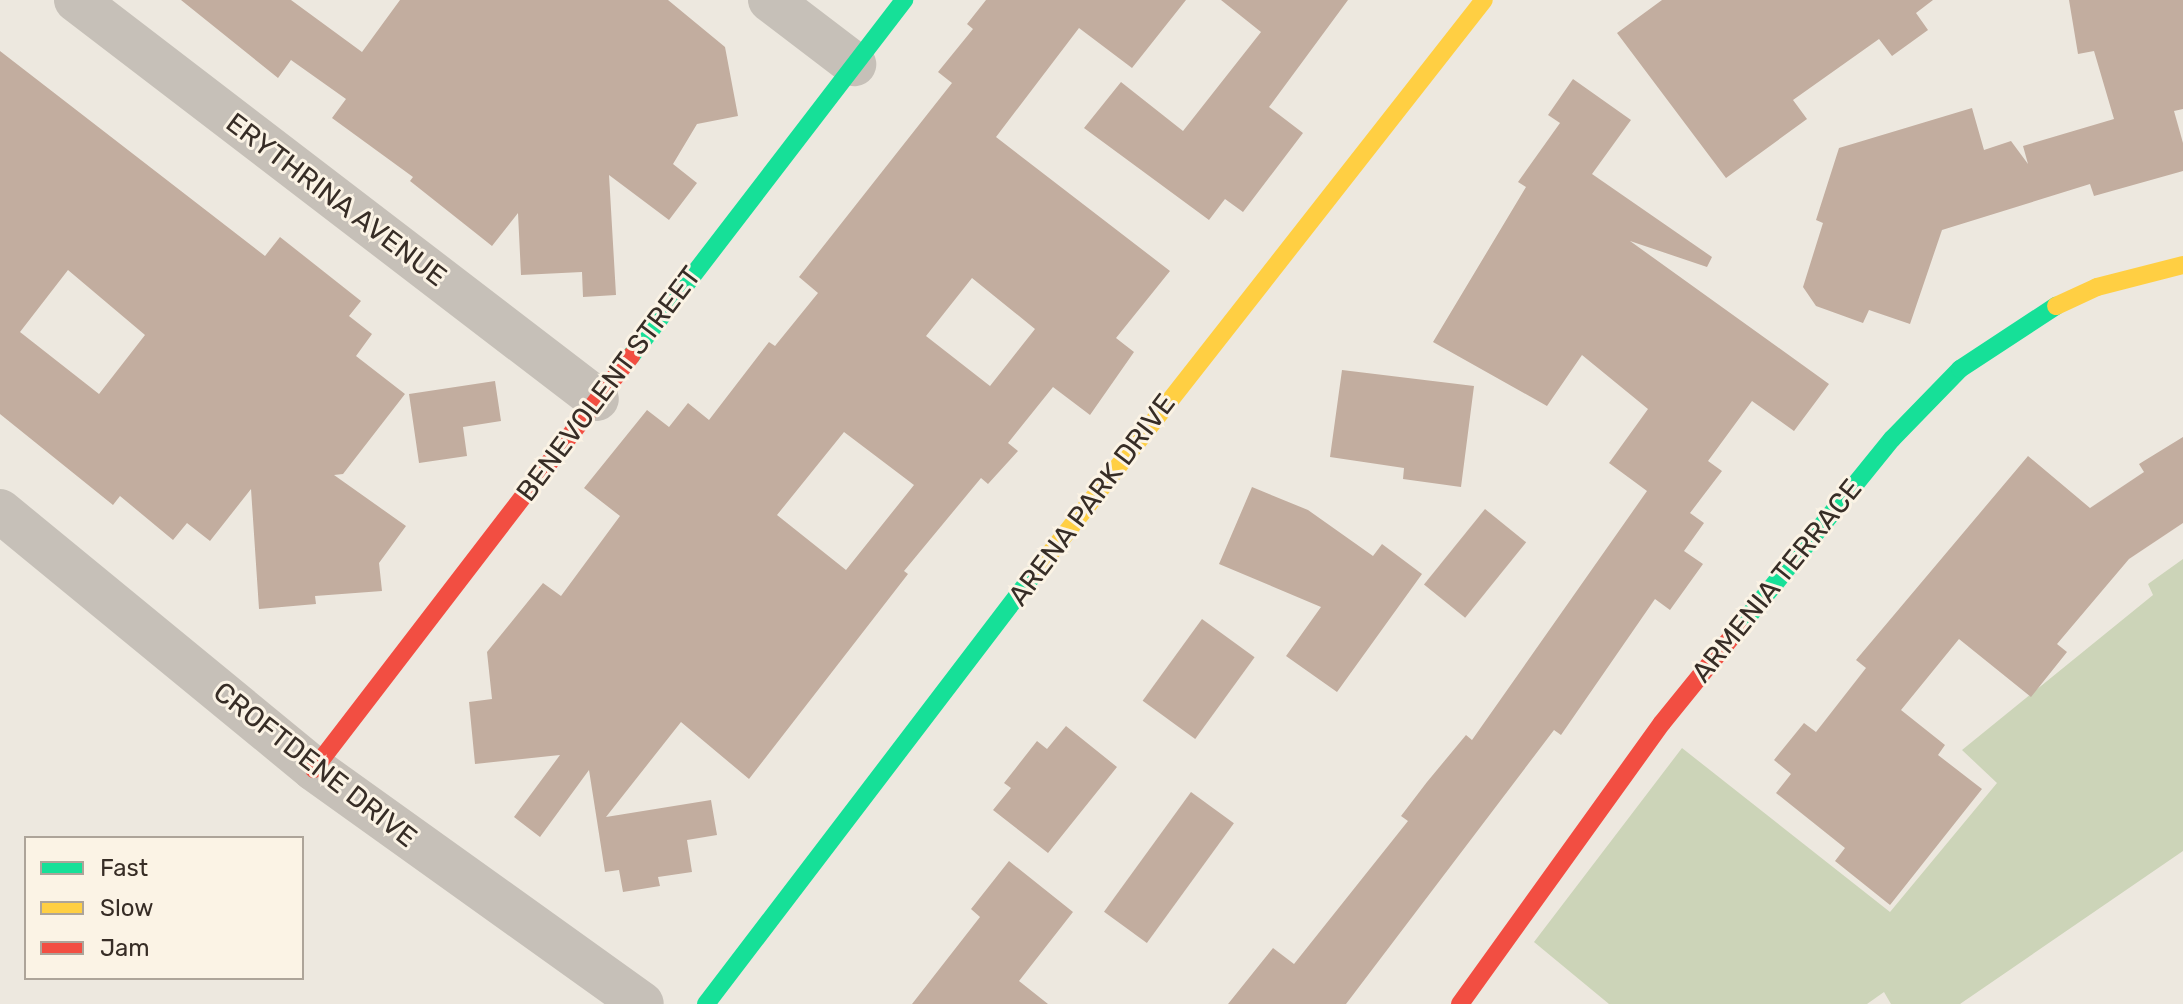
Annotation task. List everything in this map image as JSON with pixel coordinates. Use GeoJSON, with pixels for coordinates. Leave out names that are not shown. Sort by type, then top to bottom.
{"type":"FeatureCollection","features":[{"type":"Feature","properties":{"kind":"street","name":"ERYTHRINA AVENUE"},"geometry":{"type":"LineString","coordinates":[[76,0],[597,399]]}},
{"type":"Feature","properties":{"kind":"street"},"geometry":{"type":"LineString","coordinates":[[770,0],[854,64]]}},
{"type":"Feature","properties":{"kind":"street","name":"BENEVOLENT STREET"},"geometry":{"type":"LineString","coordinates":[[314,769],[904,0]]}},
{"type":"Feature","properties":{"kind":"street","name":"ARENA PARK DRIVE"},"geometry":{"type":"LineString","coordinates":[[706,1004],[797,878],[1262,278],[1484,0]]}},
{"type":"Feature","properties":{"kind":"street","name":"ARMENIA TERRACE"},"geometry":{"type":"LineString","coordinates":[[1460,1004],[1662,723],[1892,439],[1960,369],[2046,310],[2097,287],[2183,265]]}},
{"type":"Feature","properties":{"kind":"street","name":"CROFTDENE DRIVE"},"geometry":{"type":"LineString","coordinates":[[0,511],[314,769],[642,1004]]}},
{"type":"Feature","properties":{"kind":"green space"},"geometry":{"type":"Polygon","coordinates":[[[2183,559],[2183,851],[1960,1004],[1891,1004],[1884,992],[1867,1004],[1609,1004],[1534,942],[1682,748],[1890,912],[1997,783],[1962,750],[2153,595],[2148,584],[2183,559]]]}},
{"type":"Feature","properties":{"kind":"building"},"geometry":{"type":"Polygon","coordinates":[[[181,0],[291,0],[362,52],[400,0],[668,0],[725,47],[738,116],[697,124],[673,164],[697,183],[669,220],[609,175],[616,295],[583,297],[582,272],[521,275],[518,213],[492,246],[410,181],[413,177],[332,118],[346,99],[291,60],[278,78],[181,0]]]}},
{"type":"Feature","properties":{"kind":"building"},"geometry":{"type":"Polygon","coordinates":[[[986,0],[1186,0],[1132,68],[1079,28],[996,137],[1170,271],[1116,338],[1134,352],[1090,415],[1053,387],[1008,443],[1018,451],[988,484],[981,478],[904,571],[908,574],[749,779],[681,722],[606,817],[711,800],[717,835],[687,840],[692,872],[658,877],[660,886],[623,892],[619,870],[605,872],[589,770],[540,837],[514,817],[560,755],[475,764],[469,702],[492,699],[487,652],[543,583],[561,596],[620,516],[584,488],[647,410],[669,427],[688,403],[709,420],[769,342],[775,346],[818,293],[799,277],[952,83],[938,72],[973,29],[967,24],[986,0]],[[972,278],[926,336],[990,386],[1035,329],[972,278]],[[844,432],[777,515],[846,570],[914,485],[844,432]]]}},
{"type":"Feature","properties":{"kind":"building"},"geometry":{"type":"Polygon","coordinates":[[[1221,0],[1348,0],[1269,107],[1303,133],[1243,212],[1225,199],[1209,220],[1084,128],[1121,82],[1183,131],[1261,32],[1221,0]]]}},
{"type":"Feature","properties":{"kind":"building"},"geometry":{"type":"Polygon","coordinates":[[[1662,0],[1933,0],[1916,13],[1928,30],[1892,56],[1879,39],[1793,100],[1807,119],[1726,178],[1617,33],[1662,0]]]}},
{"type":"Feature","properties":{"kind":"building"},"geometry":{"type":"Polygon","coordinates":[[[2069,0],[2183,0],[2183,109],[2174,111],[2183,143],[2183,171],[2094,196],[2090,184],[1942,230],[1910,324],[1869,310],[1863,323],[1816,306],[1803,287],[1823,223],[1816,220],[1839,148],[1972,108],[1984,150],[2011,141],[2028,164],[2023,146],[2114,119],[2094,51],[2078,54],[2069,0]]]}},
{"type":"Feature","properties":{"kind":"building"},"geometry":{"type":"Polygon","coordinates":[[[0,51],[265,256],[280,237],[361,301],[349,316],[372,334],[356,356],[405,394],[343,474],[334,475],[406,526],[379,563],[382,591],[315,596],[316,604],[259,609],[251,489],[210,541],[187,523],[173,540],[120,496],[113,505],[0,414],[0,51]],[[68,270],[20,332],[99,394],[145,335],[68,270]]]}},
{"type":"Feature","properties":{"kind":"building"},"geometry":{"type":"Polygon","coordinates":[[[1573,79],[1631,120],[1592,174],[1712,257],[1707,267],[1630,241],[1829,384],[1794,431],[1752,401],[1708,461],[1722,471],[1690,513],[1704,523],[1684,551],[1703,564],[1670,610],[1655,599],[1561,735],[1554,730],[1346,1004],[1228,1004],[1273,948],[1294,964],[1408,821],[1401,816],[1427,782],[1466,735],[1472,740],[1647,491],[1609,463],[1648,409],[1582,355],[1547,406],[1433,342],[1526,187],[1518,182],[1560,123],[1548,115],[1573,79]]]}},
{"type":"Feature","properties":{"kind":"building"},"geometry":{"type":"Polygon","coordinates":[[[1342,370],[1474,386],[1461,487],[1403,479],[1404,468],[1330,457],[1342,370]]]}},
{"type":"Feature","properties":{"kind":"building"},"geometry":{"type":"Polygon","coordinates":[[[495,381],[501,421],[463,427],[467,456],[419,463],[409,394],[495,381]]]}},
{"type":"Feature","properties":{"kind":"building"},"geometry":{"type":"Polygon","coordinates":[[[2183,437],[2183,523],[2129,559],[2057,644],[2067,652],[2031,697],[1959,639],[1901,710],[1945,745],[1938,755],[1982,789],[1890,905],[1835,861],[1845,848],[1776,793],[1791,774],[1774,760],[1804,723],[1816,732],[1866,668],[1856,660],[2028,456],[2090,508],[2144,472],[2139,464],[2183,437]]]}},
{"type":"Feature","properties":{"kind":"building"},"geometry":{"type":"Polygon","coordinates":[[[1252,487],[1308,510],[1373,556],[1382,544],[1422,574],[1337,692],[1286,656],[1321,607],[1219,564],[1252,487]]]}},
{"type":"Feature","properties":{"kind":"building"},"geometry":{"type":"Polygon","coordinates":[[[1485,509],[1526,542],[1465,618],[1424,584],[1485,509]]]}},
{"type":"Feature","properties":{"kind":"building"},"geometry":{"type":"Polygon","coordinates":[[[1202,619],[1255,657],[1195,739],[1143,701],[1202,619]]]}},
{"type":"Feature","properties":{"kind":"building"},"geometry":{"type":"Polygon","coordinates":[[[1066,726],[1117,767],[1048,853],[993,810],[1011,788],[1004,783],[1037,741],[1047,749],[1066,726]]]}},
{"type":"Feature","properties":{"kind":"building"},"geometry":{"type":"Polygon","coordinates":[[[1191,792],[1234,823],[1147,943],[1104,912],[1191,792]]]}},
{"type":"Feature","properties":{"kind":"building"},"geometry":{"type":"Polygon","coordinates":[[[1009,861],[1073,912],[1019,981],[1048,1004],[912,1004],[980,917],[971,909],[1009,861]]]}},
{"type":"Feature","properties":{"kind":"traffic: fast"},"geometry":{"type":"LineString","coordinates":[[631,356],[904,0]]}},
{"type":"Feature","properties":{"kind":"traffic: fast"},"geometry":{"type":"LineString","coordinates":[[1738,629],[1892,439],[1960,369],[2056,306]]}},
{"type":"Feature","properties":{"kind":"traffic: fast"},"geometry":{"type":"LineString","coordinates":[[706,1004],[1037,570]]}},
{"type":"Feature","properties":{"kind":"traffic: slow"},"geometry":{"type":"LineString","coordinates":[[1037,570],[1484,0]]}},
{"type":"Feature","properties":{"kind":"traffic: slow"},"geometry":{"type":"LineString","coordinates":[[2056,306],[2097,287],[2183,265]]}},
{"type":"Feature","properties":{"kind":"traffic: jam"},"geometry":{"type":"LineString","coordinates":[[314,769],[631,356]]}},
{"type":"Feature","properties":{"kind":"traffic: jam"},"geometry":{"type":"LineString","coordinates":[[1460,1004],[1662,723],[1738,629]]}}]}
